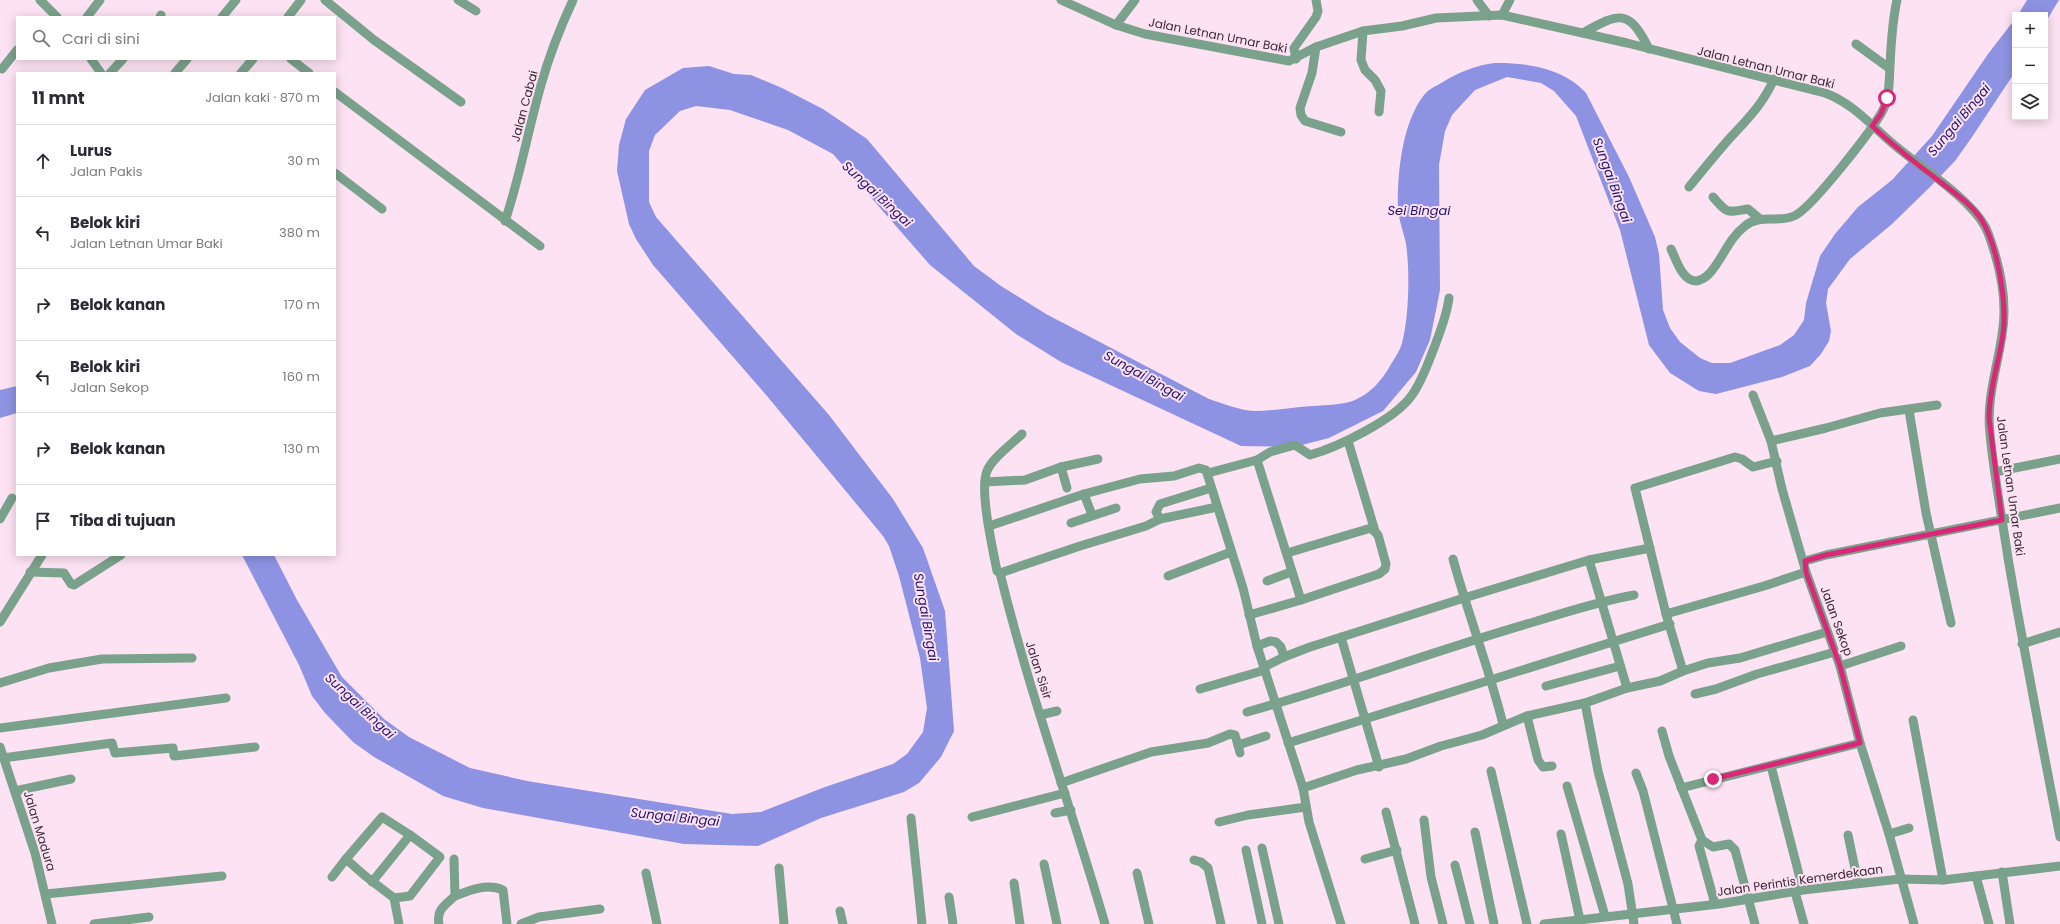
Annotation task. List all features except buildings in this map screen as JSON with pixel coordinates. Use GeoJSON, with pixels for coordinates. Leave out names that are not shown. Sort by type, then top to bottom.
{"type":"FeatureCollection","features":[{"type":"Feature","properties":{"kind":"street"},"geometry":{"type":"LineString","coordinates":[[40,0],[46,13]]}},
{"type":"Feature","properties":{"kind":"street"},"geometry":{"type":"LineString","coordinates":[[88,16],[100,0]]}},
{"type":"Feature","properties":{"kind":"street"},"geometry":{"type":"LineString","coordinates":[[223,16],[236,0]]}},
{"type":"Feature","properties":{"kind":"street"},"geometry":{"type":"LineString","coordinates":[[289,16],[301,0]]}},
{"type":"Feature","properties":{"kind":"street"},"geometry":{"type":"LineString","coordinates":[[325,0],[374,40],[461,102]]}},
{"type":"Feature","properties":{"kind":"street"},"geometry":{"type":"LineString","coordinates":[[458,0],[476,11]]}},
{"type":"Feature","properties":{"kind":"street","name":"Jalan Cabai"},"geometry":{"type":"LineString","coordinates":[[505,221],[512,200],[541,84],[556,37],[573,0]]}},
{"type":"Feature","properties":{"kind":"street","name":"Jalan Letnan Umar Baki"},"geometry":{"type":"LineString","coordinates":[[1061,0],[1116,25],[1145,34],[1232,49],[1289,61],[1296,59],[1316,47],[1363,32],[1402,26],[1436,18],[1502,15],[1774,79],[1840,98],[1861,114],[1895,146],[1962,198],[1981,218],[1988,232],[2000,273],[2004,307],[2002,334],[1989,402],[1990,433],[2022,644],[2060,837]]}},
{"type":"Feature","properties":{"kind":"street"},"geometry":{"type":"LineString","coordinates":[[1116,25],[1135,0]]}},
{"type":"Feature","properties":{"kind":"street"},"geometry":{"type":"LineString","coordinates":[[1296,59],[1294,48],[1316,17],[1318,11],[1316,0]]}},
{"type":"Feature","properties":{"kind":"street"},"geometry":{"type":"LineString","coordinates":[[1477,0],[1489,16]]}},
{"type":"Feature","properties":{"kind":"street"},"geometry":{"type":"LineString","coordinates":[[1502,15],[1510,0]]}},
{"type":"Feature","properties":{"kind":"street"},"geometry":{"type":"LineString","coordinates":[[1671,249],[1683,273],[1691,279],[1701,279],[1710,273],[1726,247],[1740,231],[1753,220],[1787,219],[1803,211],[1838,171],[1885,106],[1897,0]]}},
{"type":"Feature","properties":{"kind":"street"},"geometry":{"type":"LineString","coordinates":[[1583,33],[1612,19],[1627,19],[1635,24],[1650,49]]}},
{"type":"Feature","properties":{"kind":"street"},"geometry":{"type":"LineString","coordinates":[[1363,32],[1361,60],[1365,70],[1375,80],[1381,91],[1379,112]]}},
{"type":"Feature","properties":{"kind":"street"},"geometry":{"type":"LineString","coordinates":[[1856,44],[1889,68]]}},
{"type":"Feature","properties":{"kind":"street"},"geometry":{"type":"LineString","coordinates":[[1316,47],[1312,73],[1300,108],[1301,116],[1305,121],[1341,132]]}},
{"type":"Feature","properties":{"kind":"street"},"geometry":{"type":"LineString","coordinates":[[2,69],[16,51]]}},
{"type":"Feature","properties":{"kind":"street"},"geometry":{"type":"LineString","coordinates":[[92,60],[100,72]]}},
{"type":"Feature","properties":{"kind":"street"},"geometry":{"type":"LineString","coordinates":[[111,72],[122,60]]}},
{"type":"Feature","properties":{"kind":"street"},"geometry":{"type":"LineString","coordinates":[[176,72],[186,60]]}},
{"type":"Feature","properties":{"kind":"street"},"geometry":{"type":"LineString","coordinates":[[242,72],[252,60]]}},
{"type":"Feature","properties":{"kind":"street"},"geometry":{"type":"LineString","coordinates":[[292,60],[308,72]]}},
{"type":"Feature","properties":{"kind":"street"},"geometry":{"type":"LineString","coordinates":[[1689,187],[1751,117],[1774,79]]}},
{"type":"Feature","properties":{"kind":"street"},"geometry":{"type":"LineString","coordinates":[[336,93],[540,246]]}},
{"type":"Feature","properties":{"kind":"street"},"geometry":{"type":"LineString","coordinates":[[336,174],[382,210]]}},
{"type":"Feature","properties":{"kind":"street"},"geometry":{"type":"LineString","coordinates":[[1713,197],[1728,211],[1734,213],[1748,208],[1760,219]]}},
{"type":"Feature","properties":{"kind":"street"},"geometry":{"type":"LineString","coordinates":[[1208,473],[1257,460],[1285,446],[1295,445],[1310,455],[1329,449],[1348,440],[1393,414],[1412,396],[1440,334],[1449,298]]}},
{"type":"Feature","properties":{"kind":"street","name":"Jalan Sekop"},"geometry":{"type":"LineString","coordinates":[[1752,396],[1771,441],[1777,461],[1782,489],[1805,561],[1806,572],[1840,666],[1860,743],[1889,834],[1900,879],[1914,924]]}},
{"type":"Feature","properties":{"kind":"street"},"geometry":{"type":"LineString","coordinates":[[1771,441],[1880,413],[1937,405]]}},
{"type":"Feature","properties":{"kind":"street"},"geometry":{"type":"LineString","coordinates":[[1909,410],[1930,535],[1951,623]]}},
{"type":"Feature","properties":{"kind":"street","name":"Jalan Sisir"},"geometry":{"type":"LineString","coordinates":[[1022,434],[991,464],[986,472],[986,512],[997,571],[1000,573],[1017,642],[1071,810],[1105,924]]}},
{"type":"Feature","properties":{"kind":"street"},"geometry":{"type":"LineString","coordinates":[[1249,615],[1301,600],[1383,572],[1386,564],[1348,440]]}},
{"type":"Feature","properties":{"kind":"street"},"geometry":{"type":"LineString","coordinates":[[1683,671],[1666,614],[1635,488],[1735,457],[1742,459],[1753,467],[1777,461]]}},
{"type":"Feature","properties":{"kind":"street"},"geometry":{"type":"LineString","coordinates":[[985,482],[1025,480],[1061,467],[1098,459]]}},
{"type":"Feature","properties":{"kind":"street"},"geometry":{"type":"LineString","coordinates":[[1995,472],[2060,459]]}},
{"type":"Feature","properties":{"kind":"street"},"geometry":{"type":"LineString","coordinates":[[1257,460],[1301,600]]}},
{"type":"Feature","properties":{"kind":"street"},"geometry":{"type":"LineString","coordinates":[[1061,467],[1067,488]]}},
{"type":"Feature","properties":{"kind":"street"},"geometry":{"type":"LineString","coordinates":[[989,526],[1084,494],[1140,480],[1174,476],[1199,468],[1204,468],[1208,473],[1211,488],[1243,588],[1257,646],[1303,788],[1309,822],[1341,924]]}},
{"type":"Feature","properties":{"kind":"street"},"geometry":{"type":"LineString","coordinates":[[1160,519],[1156,512],[1160,504],[1211,488]]}},
{"type":"Feature","properties":{"kind":"street"},"geometry":{"type":"LineString","coordinates":[[1084,494],[1092,515]]}},
{"type":"Feature","properties":{"kind":"street"},"geometry":{"type":"LineString","coordinates":[[0,519],[15,497]]}},
{"type":"Feature","properties":{"kind":"street"},"geometry":{"type":"LineString","coordinates":[[1000,573],[1146,526],[1160,519],[1217,507]]}},
{"type":"Feature","properties":{"kind":"street"},"geometry":{"type":"LineString","coordinates":[[1071,523],[1116,508]]}},
{"type":"Feature","properties":{"kind":"street"},"geometry":{"type":"LineString","coordinates":[[1805,561],[1826,555],[2060,508]]}},
{"type":"Feature","properties":{"kind":"street"},"geometry":{"type":"LineString","coordinates":[[1287,553],[1367,528],[1375,531]]}},
{"type":"Feature","properties":{"kind":"street"},"geometry":{"type":"LineString","coordinates":[[1200,689],[1264,669],[1284,657],[1341,637],[1464,598],[1589,560],[1650,548]]}},
{"type":"Feature","properties":{"kind":"street"},"geometry":{"type":"LineString","coordinates":[[1168,576],[1231,552]]}},
{"type":"Feature","properties":{"kind":"street"},"geometry":{"type":"LineString","coordinates":[[0,622],[41,556]]}},
{"type":"Feature","properties":{"kind":"street"},"geometry":{"type":"LineString","coordinates":[[30,572],[64,573],[71,584],[74,585],[119,556]]}},
{"type":"Feature","properties":{"kind":"street"},"geometry":{"type":"LineString","coordinates":[[1453,558],[1464,598],[1492,681],[1504,724]]}},
{"type":"Feature","properties":{"kind":"street"},"geometry":{"type":"LineString","coordinates":[[1589,560],[1627,688]]}},
{"type":"Feature","properties":{"kind":"street"},"geometry":{"type":"LineString","coordinates":[[1267,581],[1291,572]]}},
{"type":"Feature","properties":{"kind":"street"},"geometry":{"type":"LineString","coordinates":[[1666,614],[1764,586],[1806,572]]}},
{"type":"Feature","properties":{"kind":"street"},"geometry":{"type":"LineString","coordinates":[[1247,712],[1276,704],[1478,638],[1601,601],[1634,595]]}},
{"type":"Feature","properties":{"kind":"street"},"geometry":{"type":"LineString","coordinates":[[1288,743],[1492,681],[1670,624]]}},
{"type":"Feature","properties":{"kind":"street"},"geometry":{"type":"LineString","coordinates":[[1303,788],[1358,770],[1379,767],[1482,734],[1527,716],[1585,703],[1627,688],[1660,681],[1683,671],[1708,663],[1740,658],[1827,632]]}},
{"type":"Feature","properties":{"kind":"street"},"geometry":{"type":"LineString","coordinates":[[2022,644],[2060,632]]}},
{"type":"Feature","properties":{"kind":"street"},"geometry":{"type":"LineString","coordinates":[[1341,637],[1379,767]]}},
{"type":"Feature","properties":{"kind":"street"},"geometry":{"type":"LineString","coordinates":[[1257,646],[1270,640],[1276,642],[1281,647],[1284,657]]}},
{"type":"Feature","properties":{"kind":"street"},"geometry":{"type":"LineString","coordinates":[[1840,666],[1901,646]]}},
{"type":"Feature","properties":{"kind":"street"},"geometry":{"type":"LineString","coordinates":[[1695,694],[1716,689],[1758,674],[1835,652]]}},
{"type":"Feature","properties":{"kind":"street"},"geometry":{"type":"LineString","coordinates":[[0,683],[48,668],[102,659],[192,658]]}},
{"type":"Feature","properties":{"kind":"street"},"geometry":{"type":"LineString","coordinates":[[1546,686],[1620,666]]}},
{"type":"Feature","properties":{"kind":"street"},"geometry":{"type":"LineString","coordinates":[[0,728],[226,698]]}},
{"type":"Feature","properties":{"kind":"street"},"geometry":{"type":"LineString","coordinates":[[1585,703],[1598,770],[1628,884],[1631,913],[1634,924]]}},
{"type":"Feature","properties":{"kind":"street"},"geometry":{"type":"LineString","coordinates":[[1040,715],[1057,711]]}},
{"type":"Feature","properties":{"kind":"street"},"geometry":{"type":"LineString","coordinates":[[1527,716],[1538,760],[1544,767],[1552,766]]}},
{"type":"Feature","properties":{"kind":"street"},"geometry":{"type":"LineString","coordinates":[[1913,720],[1943,880]]}},
{"type":"Feature","properties":{"kind":"street"},"geometry":{"type":"LineString","coordinates":[[1662,731],[1669,756],[1702,840],[1713,847],[1729,844],[1733,846],[1755,924]]}},
{"type":"Feature","properties":{"kind":"street"},"geometry":{"type":"LineString","coordinates":[[1062,783],[1151,752],[1208,743],[1230,734],[1235,734],[1239,749],[1266,736]]}},
{"type":"Feature","properties":{"kind":"street"},"geometry":{"type":"LineString","coordinates":[[3,762],[112,743],[115,753],[173,748],[174,756],[255,747]]}},
{"type":"Feature","properties":{"kind":"street"},"geometry":{"type":"LineString","coordinates":[[1681,788],[1860,743]]}},
{"type":"Feature","properties":{"kind":"street","name":"Jalan Madura"},"geometry":{"type":"LineString","coordinates":[[0,747],[3,762],[15,791],[36,853],[52,924]]}},
{"type":"Feature","properties":{"kind":"street"},"geometry":{"type":"LineString","coordinates":[[1771,766],[1799,891],[1804,924]]}},
{"type":"Feature","properties":{"kind":"street"},"geometry":{"type":"LineString","coordinates":[[1491,771],[1527,924]]}},
{"type":"Feature","properties":{"kind":"street"},"geometry":{"type":"LineString","coordinates":[[1636,773],[1643,792],[1677,924]]}},
{"type":"Feature","properties":{"kind":"street"},"geometry":{"type":"LineString","coordinates":[[15,791],[71,779]]}},
{"type":"Feature","properties":{"kind":"street"},"geometry":{"type":"LineString","coordinates":[[1567,786],[1605,916]]}},
{"type":"Feature","properties":{"kind":"street"},"geometry":{"type":"LineString","coordinates":[[972,817],[1065,793]]}},
{"type":"Feature","properties":{"kind":"street"},"geometry":{"type":"LineString","coordinates":[[1219,822],[1306,806]]}},
{"type":"Feature","properties":{"kind":"street"},"geometry":{"type":"LineString","coordinates":[[1055,813],[1071,810]]}},
{"type":"Feature","properties":{"kind":"street"},"geometry":{"type":"LineString","coordinates":[[1386,812],[1416,924]]}},
{"type":"Feature","properties":{"kind":"street"},"geometry":{"type":"LineString","coordinates":[[332,877],[382,817],[440,856],[410,896],[394,898]]}},
{"type":"Feature","properties":{"kind":"street"},"geometry":{"type":"LineString","coordinates":[[911,818],[922,924]]}},
{"type":"Feature","properties":{"kind":"street"},"geometry":{"type":"LineString","coordinates":[[1424,820],[1431,877],[1443,924]]}},
{"type":"Feature","properties":{"kind":"street"},"geometry":{"type":"LineString","coordinates":[[1889,834],[1909,828]]}},
{"type":"Feature","properties":{"kind":"street"},"geometry":{"type":"LineString","coordinates":[[1475,832],[1494,924]]}},
{"type":"Feature","properties":{"kind":"street"},"geometry":{"type":"LineString","coordinates":[[1561,834],[1580,920]]}},
{"type":"Feature","properties":{"kind":"street"},"geometry":{"type":"LineString","coordinates":[[1848,835],[1858,883]]}},
{"type":"Feature","properties":{"kind":"street"},"geometry":{"type":"LineString","coordinates":[[372,882],[410,836]]}},
{"type":"Feature","properties":{"kind":"street"},"geometry":{"type":"LineString","coordinates":[[1702,840],[1699,846],[1715,904]]}},
{"type":"Feature","properties":{"kind":"street"},"geometry":{"type":"LineString","coordinates":[[1262,848],[1279,924]]}},
{"type":"Feature","properties":{"kind":"street"},"geometry":{"type":"LineString","coordinates":[[1246,850],[1262,924]]}},
{"type":"Feature","properties":{"kind":"street"},"geometry":{"type":"LineString","coordinates":[[1365,859],[1397,850]]}},
{"type":"Feature","properties":{"kind":"street"},"geometry":{"type":"LineString","coordinates":[[346,859],[372,882],[394,898],[399,924]]}},
{"type":"Feature","properties":{"kind":"street"},"geometry":{"type":"LineString","coordinates":[[454,859],[455,896]]}},
{"type":"Feature","properties":{"kind":"street"},"geometry":{"type":"LineString","coordinates":[[1194,860],[1202,862],[1208,868],[1221,924]]}},
{"type":"Feature","properties":{"kind":"street"},"geometry":{"type":"LineString","coordinates":[[1044,864],[1057,924]]}},
{"type":"Feature","properties":{"kind":"street"},"geometry":{"type":"LineString","coordinates":[[1455,865],[1470,924]]}},
{"type":"Feature","properties":{"kind":"street","name":"Jalan Perintis Kemerdekaan"},"geometry":{"type":"LineString","coordinates":[[1549,924],[1605,916],[1715,904],[1858,883],[1900,879],[1943,880],[2060,866]]}},
{"type":"Feature","properties":{"kind":"street"},"geometry":{"type":"LineString","coordinates":[[779,868],[784,924]]}},
{"type":"Feature","properties":{"kind":"street"},"geometry":{"type":"LineString","coordinates":[[2002,872],[2010,924]]}},
{"type":"Feature","properties":{"kind":"street"},"geometry":{"type":"LineString","coordinates":[[646,873],[657,924]]}},
{"type":"Feature","properties":{"kind":"street"},"geometry":{"type":"LineString","coordinates":[[1137,873],[1149,924]]}},
{"type":"Feature","properties":{"kind":"street"},"geometry":{"type":"LineString","coordinates":[[46,894],[222,876]]}},
{"type":"Feature","properties":{"kind":"street"},"geometry":{"type":"LineString","coordinates":[[1976,876],[1988,924]]}},
{"type":"Feature","properties":{"kind":"street"},"geometry":{"type":"LineString","coordinates":[[1014,883],[1020,924]]}},
{"type":"Feature","properties":{"kind":"street"},"geometry":{"type":"LineString","coordinates":[[439,924],[439,912],[455,896],[476,888],[498,888],[502,890],[507,924]]}},
{"type":"Feature","properties":{"kind":"street"},"geometry":{"type":"LineString","coordinates":[[949,897],[953,924]]}},
{"type":"Feature","properties":{"kind":"street"},"geometry":{"type":"LineString","coordinates":[[521,924],[539,917],[600,909]]}},
{"type":"Feature","properties":{"kind":"street"},"geometry":{"type":"LineString","coordinates":[[840,911],[843,924]]}},
{"type":"Feature","properties":{"kind":"street"},"geometry":{"type":"LineString","coordinates":[[94,924],[149,917]]}},
{"type":"Feature","properties":{"kind":"water"},"geometry":{"type":"Polygon","coordinates":[[[2027,0],[2059,0],[2048,18],[2048,12],[2020,12],[2027,0]]]}},
{"type":"Feature","properties":{"kind":"water","name":"Sei Bingai"},"geometry":{"type":"Polygon","coordinates":[[[2012,23],[2012,77],[1955,161],[1892,224],[1850,259],[1828,289],[1826,303],[1831,331],[1829,341],[1821,354],[1810,366],[1782,377],[1716,394],[1699,391],[1670,373],[1649,345],[1620,230],[1576,116],[1554,91],[1541,83],[1507,77],[1475,90],[1452,115],[1445,131],[1439,165],[1440,290],[1430,340],[1416,372],[1383,411],[1329,438],[1294,447],[1241,446],[1061,362],[1016,334],[930,265],[833,154],[788,130],[730,110],[696,106],[680,111],[655,135],[649,151],[649,202],[656,217],[829,415],[893,499],[923,548],[945,611],[954,731],[941,757],[919,783],[904,792],[821,818],[758,846],[684,844],[483,808],[443,796],[374,757],[353,742],[325,713],[312,696],[299,665],[243,556],[275,556],[297,600],[342,677],[384,719],[409,737],[470,768],[527,781],[732,814],[761,812],[825,787],[893,764],[907,754],[923,732],[927,708],[920,658],[899,576],[889,546],[883,536],[767,396],[653,265],[636,239],[629,224],[617,171],[619,145],[626,119],[645,90],[683,68],[709,66],[734,74],[751,75],[782,88],[823,109],[867,139],[974,266],[1001,286],[1046,314],[1209,399],[1254,411],[1345,403],[1355,400],[1376,386],[1397,355],[1401,346],[1404,332],[1408,294],[1406,244],[1398,209],[1402,149],[1411,120],[1424,95],[1455,75],[1469,69],[1491,63],[1510,63],[1534,66],[1557,73],[1567,78],[1586,93],[1629,177],[1655,237],[1659,254],[1663,310],[1670,328],[1680,342],[1700,358],[1712,363],[1730,363],[1780,345],[1794,335],[1804,320],[1806,303],[1820,256],[1835,234],[1858,207],[1892,180],[1932,136],[1988,54],[2012,23]]]}},
{"type":"Feature","properties":{"kind":"water"},"geometry":{"type":"Polygon","coordinates":[[[16,386],[16,413],[0,418],[0,390],[16,386]]]}},
{"type":"Feature","properties":{"kind":"route"},"geometry":{"type":"LineString","coordinates":[[1713,779],[1860,743],[1840,666],[1806,572],[1805,561],[1826,555],[2002,520],[1989,418],[1989,402],[2002,334],[2004,307],[2000,273],[1988,232],[1981,218],[1962,198],[1895,146],[1872,126],[1881,114],[1887,98]]}},
{"type":"Feature","properties":{"kind":"water label","name":"Sungai Bingai"},"geometry":{"type":"Point","coordinates":[1959,120]}},
{"type":"Feature","properties":{"kind":"water label","name":"Sungai Bingai"},"geometry":{"type":"Point","coordinates":[1612,180]}},
{"type":"Feature","properties":{"kind":"water label","name":"Sungai Bingai"},"geometry":{"type":"Point","coordinates":[877,194]}},
{"type":"Feature","properties":{"kind":"water label","name":"Sungai Bingai"},"geometry":{"type":"Point","coordinates":[1144,376]}},
{"type":"Feature","properties":{"kind":"water label","name":"Sungai Bingai"},"geometry":{"type":"Point","coordinates":[926,617]}},
{"type":"Feature","properties":{"kind":"water label","name":"Sungai Bingai"},"geometry":{"type":"Point","coordinates":[360,706]}},
{"type":"Feature","properties":{"kind":"water label","name":"Sungai Bingai"},"geometry":{"type":"Point","coordinates":[675,817]}}]}
